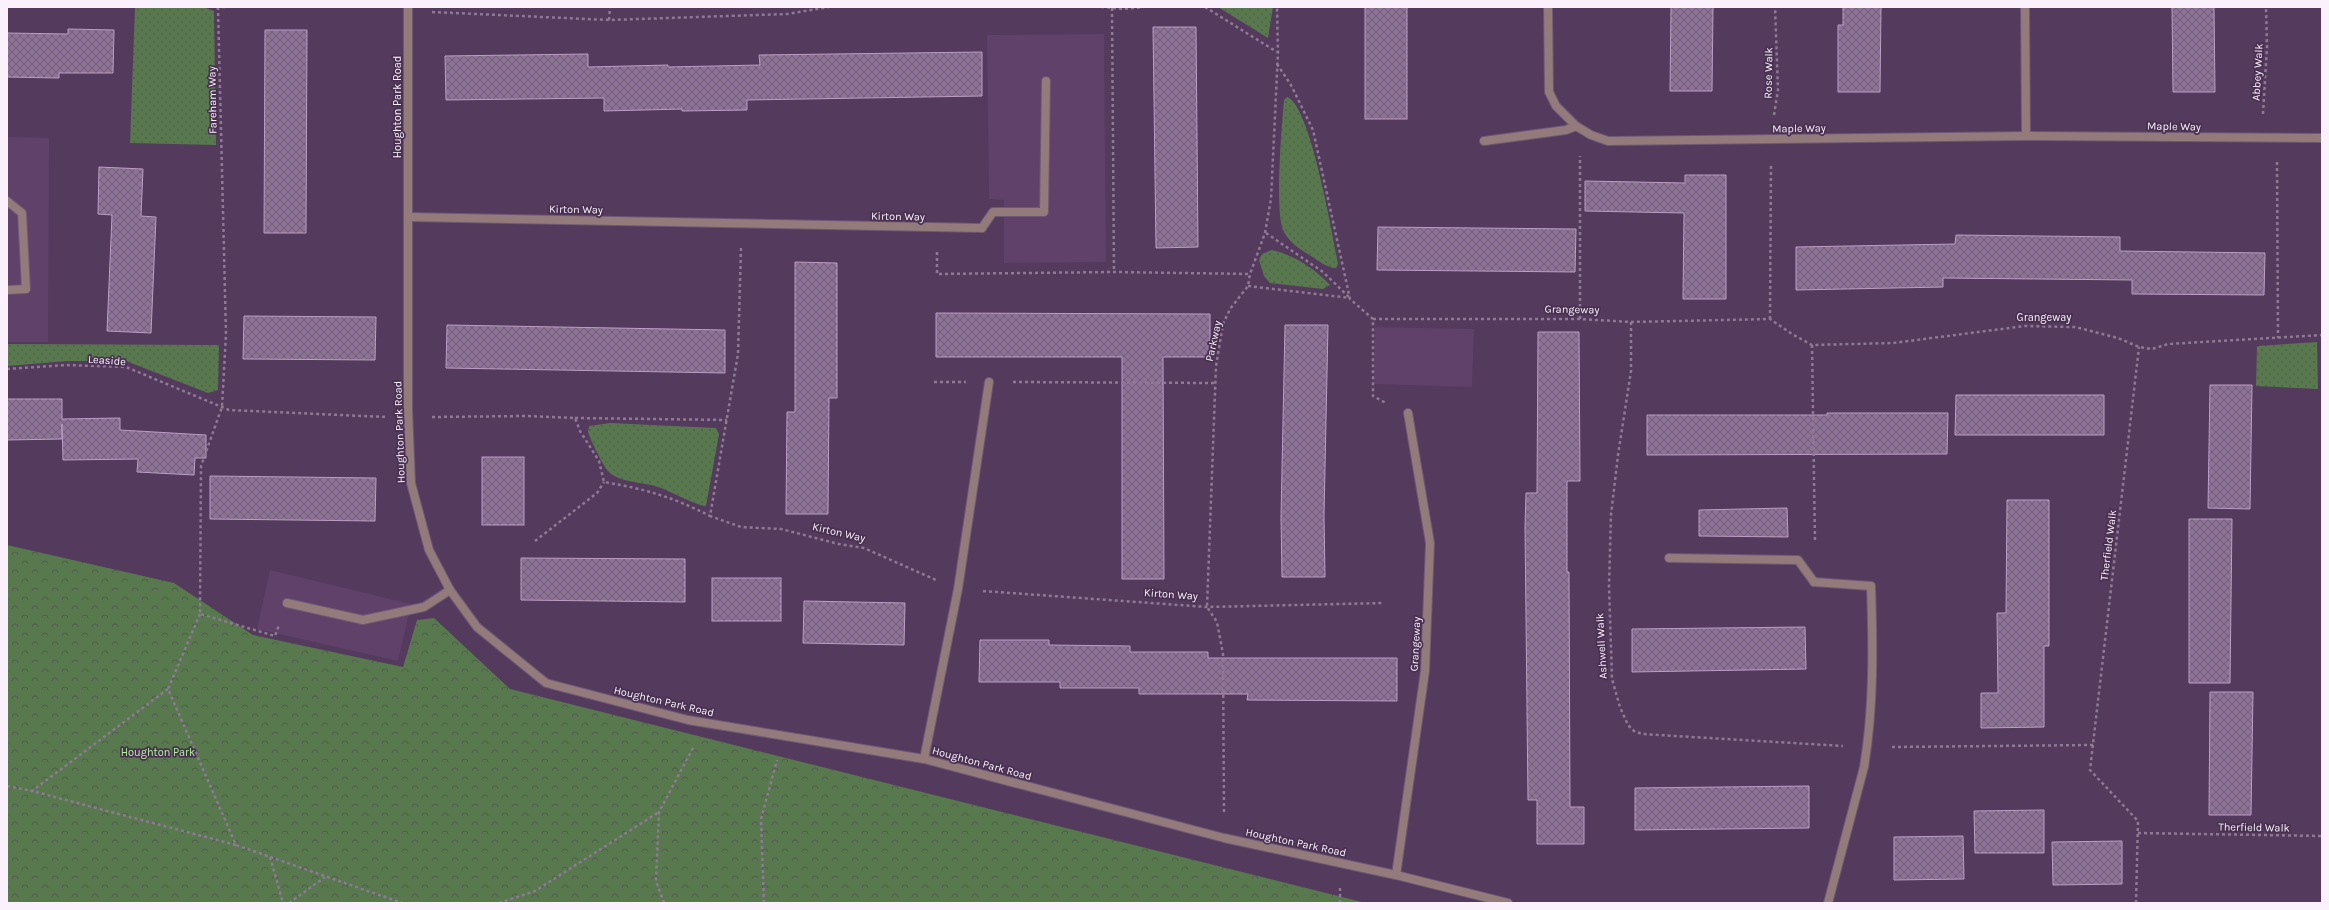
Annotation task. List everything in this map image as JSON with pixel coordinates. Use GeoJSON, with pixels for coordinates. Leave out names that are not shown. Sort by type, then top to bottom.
{"type":"FeatureCollection","features":[{"type":"Feature","properties":{"kind":"street","name":"Maple Way"},"geometry":{"type":"LineString","coordinates":[[1548,7],[1549,92],[1556,106],[1579,128],[1608,141],[2026,136],[2322,138]]}},
{"type":"Feature","properties":{"kind":"street"},"geometry":{"type":"LineString","coordinates":[[2024,7],[2026,136]]}},
{"type":"Feature","properties":{"kind":"street","name":"Houghton Park Road"},"geometry":{"type":"LineString","coordinates":[[408,9],[408,418],[411,483],[429,550],[450,590],[476,627],[546,683],[707,723],[924,759],[1224,838],[1396,875],[1508,903]]}},
{"type":"Feature","properties":{"kind":"street","name":"Kirton Way"},"geometry":{"type":"LineString","coordinates":[[409,217],[982,228],[993,212],[1044,212],[1046,81]]}},
{"type":"Feature","properties":{"kind":"street"},"geometry":{"type":"LineString","coordinates":[[1484,141],[1579,128]]}},
{"type":"Feature","properties":{"kind":"street"},"geometry":{"type":"LineString","coordinates":[[7,201],[22,214],[26,289],[7,290]]}},
{"type":"Feature","properties":{"kind":"street"},"geometry":{"type":"LineString","coordinates":[[924,759],[958,589],[989,382]]}},
{"type":"Feature","properties":{"kind":"street","name":"Grangeway"},"geometry":{"type":"LineString","coordinates":[[1396,875],[1425,671],[1430,543],[1408,413]]}},
{"type":"Feature","properties":{"kind":"street"},"geometry":{"type":"LineString","coordinates":[[1669,558],[1798,560],[1814,582],[1871,586],[1873,663],[1867,747],[1864,767],[1828,903]]}},
{"type":"Feature","properties":{"kind":"street"},"geometry":{"type":"LineString","coordinates":[[287,603],[363,620],[424,607],[450,590]]}},
{"type":"Feature","properties":{"kind":"path","name":"Fareham Way"},"geometry":{"type":"LineString","coordinates":[[222,407],[226,334],[217,7],[226,7]]}},
{"type":"Feature","properties":{"kind":"path"},"geometry":{"type":"LineString","coordinates":[[609,20],[610,7]]}},
{"type":"Feature","properties":{"kind":"path"},"geometry":{"type":"LineString","coordinates":[[408,9],[609,20],[787,14],[829,7]]}},
{"type":"Feature","properties":{"kind":"path"},"geometry":{"type":"LineString","coordinates":[[1101,7],[1144,7]]}},
{"type":"Feature","properties":{"kind":"path"},"geometry":{"type":"LineString","coordinates":[[1205,7],[1278,52]]}},
{"type":"Feature","properties":{"kind":"path","name":"Parkway"},"geometry":{"type":"LineString","coordinates":[[1207,607],[1214,383],[1223,324],[1230,309],[1248,286],[1250,274],[1266,233],[1273,179],[1278,52],[1277,7]]}},
{"type":"Feature","properties":{"kind":"path","name":"Rose Walk"},"geometry":{"type":"LineString","coordinates":[[1771,140],[1778,90],[1775,7]]}},
{"type":"Feature","properties":{"kind":"path","name":"Abbey Walk"},"geometry":{"type":"LineString","coordinates":[[2262,138],[2267,47],[2266,7]]}},
{"type":"Feature","properties":{"kind":"path"},"geometry":{"type":"LineString","coordinates":[[1112,8],[1114,272]]}},
{"type":"Feature","properties":{"kind":"path"},"geometry":{"type":"LineString","coordinates":[[1277,64],[1291,85],[1313,130],[1350,298]]}},
{"type":"Feature","properties":{"kind":"path"},"geometry":{"type":"LineString","coordinates":[[1579,128],[1580,319]]}},
{"type":"Feature","properties":{"kind":"path"},"geometry":{"type":"LineString","coordinates":[[2277,138],[2278,338]]}},
{"type":"Feature","properties":{"kind":"path"},"geometry":{"type":"LineString","coordinates":[[1771,140],[1770,319],[1812,345],[1814,582]]}},
{"type":"Feature","properties":{"kind":"path"},"geometry":{"type":"LineString","coordinates":[[710,516],[738,354],[742,223]]}},
{"type":"Feature","properties":{"kind":"path"},"geometry":{"type":"LineString","coordinates":[[936,227],[937,274],[1114,272],[1250,274]]}},
{"type":"Feature","properties":{"kind":"path"},"geometry":{"type":"LineString","coordinates":[[1266,233],[1323,272],[1373,319],[1373,396],[1408,413]]}},
{"type":"Feature","properties":{"kind":"path"},"geometry":{"type":"LineString","coordinates":[[1248,286],[1350,298]]}},
{"type":"Feature","properties":{"kind":"path","name":"Grangeway"},"geometry":{"type":"LineString","coordinates":[[1373,319],[1580,319],[1631,322],[1770,319]]}},
{"type":"Feature","properties":{"kind":"path","name":"Ashwell Walk"},"geometry":{"type":"LineString","coordinates":[[1631,322],[1631,371],[1618,455],[1611,515],[1609,586],[1612,679],[1620,707],[1628,725],[1634,731],[1642,734],[1867,747]]}},
{"type":"Feature","properties":{"kind":"path","name":"Grangeway"},"geometry":{"type":"LineString","coordinates":[[1812,345],[1893,343],[2025,326],[2075,327],[2118,338],[2139,347],[2152,349],[2168,344],[2322,335]]}},
{"type":"Feature","properties":{"kind":"path","name":"Therfield Walk"},"geometry":{"type":"LineString","coordinates":[[2136,903],[2138,821],[2090,770],[2139,347]]}},
{"type":"Feature","properties":{"kind":"path","name":"Leaside"},"geometry":{"type":"LineString","coordinates":[[7,369],[66,365],[126,367],[229,410],[408,418]]}},
{"type":"Feature","properties":{"kind":"path"},"geometry":{"type":"LineString","coordinates":[[934,382],[1214,383]]}},
{"type":"Feature","properties":{"kind":"path"},"geometry":{"type":"LineString","coordinates":[[32,791],[168,689],[200,614],[201,466],[222,407]]}},
{"type":"Feature","properties":{"kind":"path"},"geometry":{"type":"LineString","coordinates":[[408,418],[526,416],[727,420]]}},
{"type":"Feature","properties":{"kind":"path"},"geometry":{"type":"LineString","coordinates":[[535,541],[597,493],[604,482],[599,461],[580,432],[576,418]]}},
{"type":"Feature","properties":{"kind":"path","name":"Kirton Way"},"geometry":{"type":"LineString","coordinates":[[604,482],[646,489],[676,499],[710,516],[741,527],[781,529],[839,544],[864,548],[958,589],[1207,607],[1383,603]]}},
{"type":"Feature","properties":{"kind":"path"},"geometry":{"type":"LineString","coordinates":[[200,614],[275,636],[287,603]]}},
{"type":"Feature","properties":{"kind":"path"},"geometry":{"type":"LineString","coordinates":[[1207,607],[1217,622],[1223,654],[1224,838]]}},
{"type":"Feature","properties":{"kind":"path"},"geometry":{"type":"LineString","coordinates":[[168,689],[236,845]]}},
{"type":"Feature","properties":{"kind":"path"},"geometry":{"type":"LineString","coordinates":[[664,903],[656,881],[659,812],[707,723]]}},
{"type":"Feature","properties":{"kind":"path"},"geometry":{"type":"LineString","coordinates":[[764,903],[761,819],[784,736]]}},
{"type":"Feature","properties":{"kind":"path"},"geometry":{"type":"LineString","coordinates":[[1867,747],[2093,745]]}},
{"type":"Feature","properties":{"kind":"path"},"geometry":{"type":"LineString","coordinates":[[7,786],[32,791],[236,845],[402,903]]}},
{"type":"Feature","properties":{"kind":"path"},"geometry":{"type":"LineString","coordinates":[[499,903],[535,891],[659,812]]}},
{"type":"Feature","properties":{"kind":"path","name":"Therfield Walk"},"geometry":{"type":"LineString","coordinates":[[2138,833],[2322,836]]}},
{"type":"Feature","properties":{"kind":"path"},"geometry":{"type":"LineString","coordinates":[[270,857],[283,903]]}},
{"type":"Feature","properties":{"kind":"path"},"geometry":{"type":"LineString","coordinates":[[289,903],[326,876]]}},
{"type":"Feature","properties":{"kind":"shaded area"},"geometry":{"type":"Polygon","coordinates":[[[1104,34],[1106,262],[1004,263],[1004,200],[989,199],[987,35],[1104,34]]]}},
{"type":"Feature","properties":{"kind":"shaded area"},"geometry":{"type":"Polygon","coordinates":[[[7,137],[49,138],[48,342],[7,342],[7,137]]]}},
{"type":"Feature","properties":{"kind":"shaded area"},"geometry":{"type":"Polygon","coordinates":[[[1375,327],[1474,329],[1472,387],[1374,384],[1375,327]]]}},
{"type":"Feature","properties":{"kind":"shaded area"},"geometry":{"type":"Polygon","coordinates":[[[270,570],[411,604],[398,661],[257,629],[270,570]]]}},
{"type":"Feature","properties":{"kind":"green space"},"geometry":{"type":"Polygon","coordinates":[[[135,7],[203,7],[214,11],[216,145],[130,143],[135,7]]]}},
{"type":"Feature","properties":{"kind":"green space"},"geometry":{"type":"Polygon","coordinates":[[[1218,7],[1273,7],[1268,38],[1218,7]]]}},
{"type":"Feature","properties":{"kind":"green space"},"geometry":{"type":"Polygon","coordinates":[[[1287,97],[1296,105],[1304,122],[1312,146],[1326,201],[1338,264],[1336,268],[1323,264],[1296,246],[1286,236],[1281,223],[1279,189],[1280,148],[1284,100],[1287,97]]]}},
{"type":"Feature","properties":{"kind":"green space"},"geometry":{"type":"Polygon","coordinates":[[[1272,250],[1288,255],[1304,263],[1318,273],[1330,285],[1323,289],[1270,283],[1264,276],[1259,260],[1262,254],[1272,250]]]}},
{"type":"Feature","properties":{"kind":"green space"},"geometry":{"type":"Polygon","coordinates":[[[2317,342],[2318,389],[2256,386],[2257,346],[2317,342]]]}},
{"type":"Feature","properties":{"kind":"green space"},"geometry":{"type":"Polygon","coordinates":[[[7,344],[219,345],[218,390],[208,393],[126,361],[68,361],[7,366],[7,344]]]}},
{"type":"Feature","properties":{"kind":"green space"},"geometry":{"type":"Polygon","coordinates":[[[610,423],[716,428],[719,434],[706,506],[696,504],[652,485],[619,478],[609,472],[594,447],[588,432],[589,426],[610,423]]]}},
{"type":"Feature","properties":{"kind":"green space","name":"Houghton Park"},"geometry":{"type":"Polygon","coordinates":[[[7,545],[174,583],[253,635],[403,667],[417,620],[434,618],[510,689],[1366,903],[7,903],[7,545]]]}},
{"type":"Feature","properties":{"kind":"building"},"geometry":{"type":"Polygon","coordinates":[[[1365,7],[1407,7],[1407,119],[1365,119],[1365,7]]]}},
{"type":"Feature","properties":{"kind":"building"},"geometry":{"type":"Polygon","coordinates":[[[1671,7],[1713,7],[1712,91],[1670,91],[1671,7]]]}},
{"type":"Feature","properties":{"kind":"building"},"geometry":{"type":"Polygon","coordinates":[[[1843,7],[1881,7],[1880,92],[1838,92],[1838,25],[1843,25],[1843,7]]]}},
{"type":"Feature","properties":{"kind":"building"},"geometry":{"type":"Polygon","coordinates":[[[2172,7],[2214,7],[2215,92],[2173,92],[2172,7]]]}},
{"type":"Feature","properties":{"kind":"building"},"geometry":{"type":"Polygon","coordinates":[[[1153,27],[1196,27],[1198,247],[1156,248],[1153,27]]]}},
{"type":"Feature","properties":{"kind":"building"},"geometry":{"type":"Polygon","coordinates":[[[68,29],[114,30],[113,73],[59,73],[59,78],[7,77],[7,33],[68,34],[68,29]]]}},
{"type":"Feature","properties":{"kind":"building"},"geometry":{"type":"Polygon","coordinates":[[[265,30],[307,30],[306,233],[264,233],[265,30]]]}},
{"type":"Feature","properties":{"kind":"building"},"geometry":{"type":"Polygon","coordinates":[[[982,52],[982,96],[747,100],[747,110],[682,111],[682,109],[604,111],[604,98],[446,100],[445,56],[588,54],[588,67],[668,65],[668,67],[760,65],[759,55],[982,52]]]}},
{"type":"Feature","properties":{"kind":"building"},"geometry":{"type":"Polygon","coordinates":[[[99,167],[143,169],[141,216],[156,217],[151,333],[107,331],[112,215],[98,214],[99,167]]]}},
{"type":"Feature","properties":{"kind":"building"},"geometry":{"type":"Polygon","coordinates":[[[1685,175],[1726,175],[1726,299],[1683,299],[1684,213],[1585,211],[1585,181],[1685,183],[1685,175]]]}},
{"type":"Feature","properties":{"kind":"building"},"geometry":{"type":"Polygon","coordinates":[[[1378,227],[1576,229],[1575,272],[1377,270],[1378,227]]]}},
{"type":"Feature","properties":{"kind":"building"},"geometry":{"type":"Polygon","coordinates":[[[1956,235],[2120,237],[2120,251],[2265,253],[2264,295],[2132,294],[2132,280],[1943,278],[1943,287],[1796,290],[1796,247],[1955,244],[1956,235]]]}},
{"type":"Feature","properties":{"kind":"building"},"geometry":{"type":"Polygon","coordinates":[[[795,262],[837,263],[837,398],[829,398],[828,514],[786,514],[787,412],[795,412],[795,262]]]}},
{"type":"Feature","properties":{"kind":"building"},"geometry":{"type":"Polygon","coordinates":[[[936,313],[1210,314],[1210,357],[1163,357],[1164,579],[1122,579],[1122,357],[936,357],[936,313]]]}},
{"type":"Feature","properties":{"kind":"building"},"geometry":{"type":"Polygon","coordinates":[[[244,316],[376,317],[375,360],[243,359],[244,316]]]}},
{"type":"Feature","properties":{"kind":"building"},"geometry":{"type":"Polygon","coordinates":[[[447,325],[725,330],[725,373],[446,368],[447,325]]]}},
{"type":"Feature","properties":{"kind":"building"},"geometry":{"type":"Polygon","coordinates":[[[1285,325],[1328,325],[1324,516],[1325,577],[1282,577],[1281,517],[1285,325]]]}},
{"type":"Feature","properties":{"kind":"building"},"geometry":{"type":"Polygon","coordinates":[[[1538,332],[1579,332],[1580,481],[1567,481],[1567,572],[1569,572],[1570,807],[1584,807],[1584,844],[1537,844],[1537,800],[1528,800],[1525,527],[1526,493],[1537,493],[1538,332]]]}},
{"type":"Feature","properties":{"kind":"building"},"geometry":{"type":"Polygon","coordinates":[[[2210,385],[2252,385],[2250,509],[2208,508],[2210,385]]]}},
{"type":"Feature","properties":{"kind":"building"},"geometry":{"type":"Polygon","coordinates":[[[1956,395],[2104,395],[2104,435],[1955,435],[1956,395]]]}},
{"type":"Feature","properties":{"kind":"building"},"geometry":{"type":"Polygon","coordinates":[[[7,399],[62,399],[62,419],[120,418],[120,430],[206,435],[206,458],[195,458],[194,475],[137,472],[138,459],[63,460],[62,424],[62,439],[7,440],[7,399]]]}},
{"type":"Feature","properties":{"kind":"building"},"geometry":{"type":"Polygon","coordinates":[[[1827,413],[1948,413],[1947,454],[1647,455],[1647,415],[1827,415],[1827,413]]]}},
{"type":"Feature","properties":{"kind":"building"},"geometry":{"type":"Polygon","coordinates":[[[482,457],[524,457],[524,525],[482,525],[482,457]]]}},
{"type":"Feature","properties":{"kind":"building"},"geometry":{"type":"Polygon","coordinates":[[[210,476],[376,478],[375,521],[210,519],[210,476]]]}},
{"type":"Feature","properties":{"kind":"building"},"geometry":{"type":"Polygon","coordinates":[[[2007,500],[2049,500],[2049,646],[2044,646],[2044,727],[1981,728],[1981,693],[1998,693],[1997,613],[2006,613],[2007,500]]]}},
{"type":"Feature","properties":{"kind":"building"},"geometry":{"type":"Polygon","coordinates":[[[1787,508],[1788,537],[1699,536],[1699,510],[1787,508]]]}},
{"type":"Feature","properties":{"kind":"building"},"geometry":{"type":"Polygon","coordinates":[[[2189,519],[2232,519],[2230,683],[2189,683],[2189,519]]]}},
{"type":"Feature","properties":{"kind":"building"},"geometry":{"type":"Polygon","coordinates":[[[521,558],[685,559],[685,602],[521,600],[521,558]]]}},
{"type":"Feature","properties":{"kind":"building"},"geometry":{"type":"Polygon","coordinates":[[[712,578],[781,578],[781,621],[712,621],[712,578]]]}},
{"type":"Feature","properties":{"kind":"building"},"geometry":{"type":"Polygon","coordinates":[[[804,601],[905,603],[904,645],[803,643],[804,601]]]}},
{"type":"Feature","properties":{"kind":"building"},"geometry":{"type":"Polygon","coordinates":[[[1805,627],[1806,669],[1632,672],[1632,629],[1805,627]]]}},
{"type":"Feature","properties":{"kind":"building"},"geometry":{"type":"Polygon","coordinates":[[[980,640],[1049,640],[1049,645],[1130,646],[1130,652],[1208,652],[1208,658],[1397,658],[1397,701],[1247,700],[1248,694],[1139,694],[1139,688],[1060,688],[1060,682],[979,682],[980,640]]]}},
{"type":"Feature","properties":{"kind":"building"},"geometry":{"type":"Polygon","coordinates":[[[2210,692],[2253,692],[2251,815],[2209,815],[2210,692]]]}},
{"type":"Feature","properties":{"kind":"building"},"geometry":{"type":"Polygon","coordinates":[[[1809,786],[1809,828],[1635,830],[1635,788],[1809,786]]]}},
{"type":"Feature","properties":{"kind":"building"},"geometry":{"type":"Polygon","coordinates":[[[2044,810],[2044,853],[1975,853],[1974,811],[2044,810]]]}},
{"type":"Feature","properties":{"kind":"building"},"geometry":{"type":"Polygon","coordinates":[[[1963,836],[1964,879],[1894,880],[1894,837],[1963,836]]]}},
{"type":"Feature","properties":{"kind":"building"},"geometry":{"type":"Polygon","coordinates":[[[2122,841],[2122,884],[2053,885],[2052,842],[2122,841]]]}}]}
